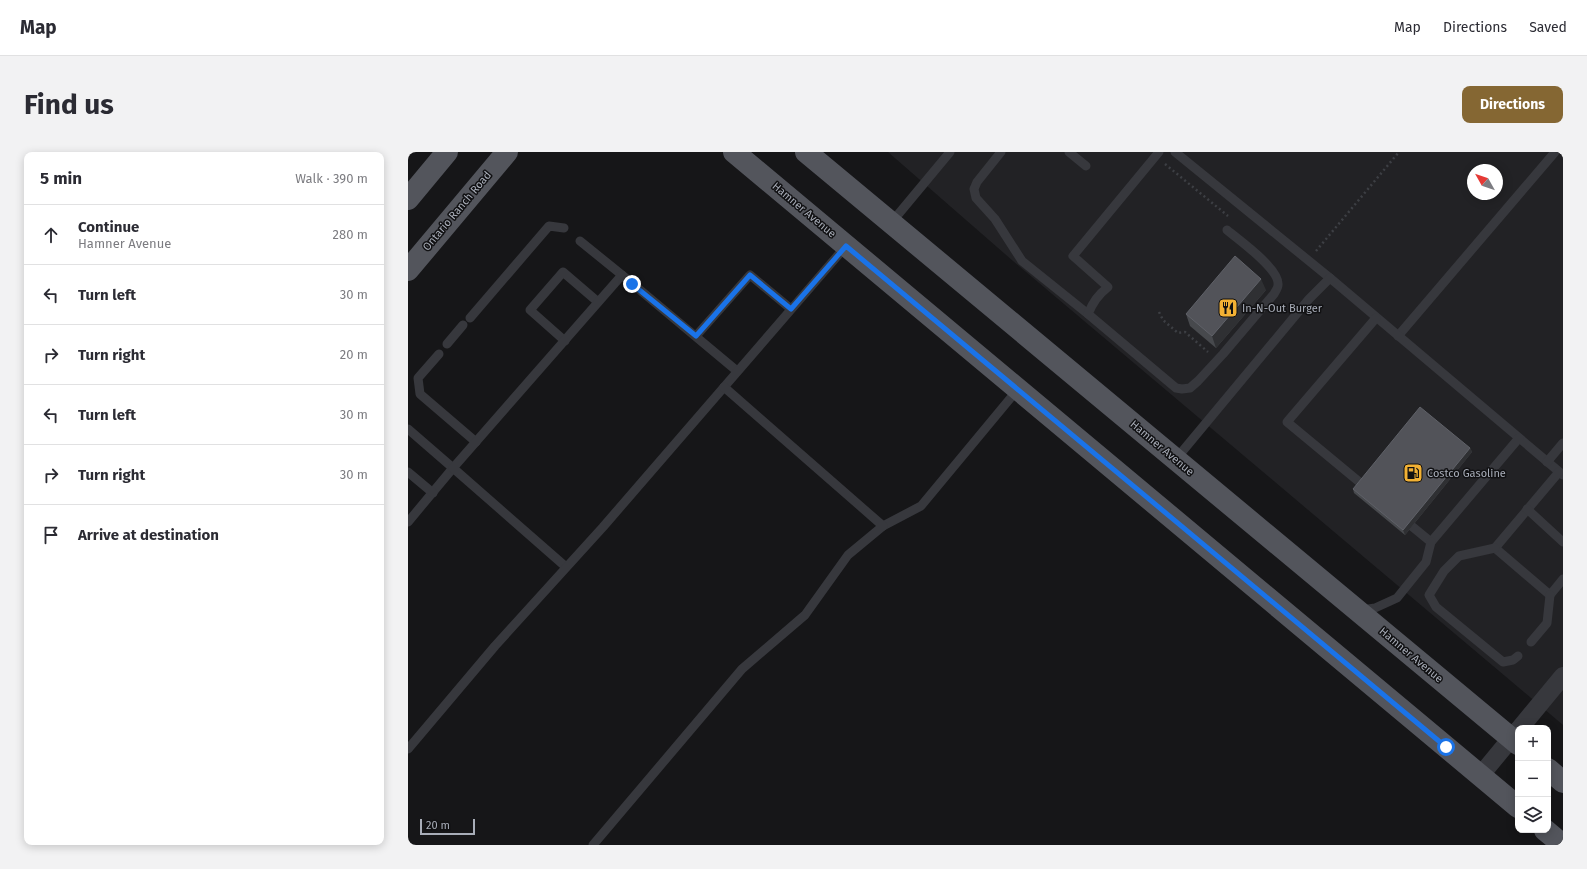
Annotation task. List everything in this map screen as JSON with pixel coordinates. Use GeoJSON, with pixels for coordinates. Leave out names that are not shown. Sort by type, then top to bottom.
{"type":"FeatureCollection","features":[{"type":"Feature","properties":{"kind":"main road"},"geometry":{"type":"LineString","coordinates":[[408,199],[447,152]]}},
{"type":"Feature","properties":{"kind":"main road","name":"Ontario Ranch Road"},"geometry":{"type":"LineString","coordinates":[[408,270],[507,152]]}},
{"type":"Feature","properties":{"kind":"main road","name":"Hamner Avenue"},"geometry":{"type":"LineString","coordinates":[[734,152],[1515,805]]}},
{"type":"Feature","properties":{"kind":"main road","name":"Hamner Avenue"},"geometry":{"type":"LineString","coordinates":[[806,152],[1357,610],[1515,733]]}},
{"type":"Feature","properties":{"kind":"main road"},"geometry":{"type":"LineString","coordinates":[[1551,772],[1563,782]]}},
{"type":"Feature","properties":{"kind":"main road"},"geometry":{"type":"LineString","coordinates":[[1549,833],[1563,845]]}},
{"type":"Feature","properties":{"kind":"street"},"geometry":{"type":"LineString","coordinates":[[1525,725],[1563,676]]}},
{"type":"Feature","properties":{"kind":"street"},"geometry":{"type":"LineString","coordinates":[[1480,776],[1515,737]]}},
{"type":"Feature","properties":{"kind":"lane"},"geometry":{"type":"LineString","coordinates":[[891,223],[950,152]]}},
{"type":"Feature","properties":{"kind":"lane"},"geometry":{"type":"LineString","coordinates":[[1001,152],[976,182],[974,189],[976,198],[995,219],[1022,261],[1176,388],[1190,388],[1218,359],[1274,294],[1278,285],[1276,277],[1266,263],[1227,230]]}},
{"type":"Feature","properties":{"kind":"lane"},"geometry":{"type":"LineString","coordinates":[[1070,152],[1086,166]]}},
{"type":"Feature","properties":{"kind":"lane"},"geometry":{"type":"LineString","coordinates":[[1175,152],[1330,278],[1561,474],[1527,509],[1495,548],[1459,556],[1444,571],[1428,595],[1436,607],[1503,662],[1513,660],[1518,656]]}},
{"type":"Feature","properties":{"kind":"lane"},"geometry":{"type":"LineString","coordinates":[[1398,336],[1556,152]]}},
{"type":"Feature","properties":{"kind":"lane"},"geometry":{"type":"LineString","coordinates":[[1088,314],[1092,304],[1099,294],[1108,287],[1073,256],[1157,154]]}},
{"type":"Feature","properties":{"kind":"lane"},"geometry":{"type":"LineString","coordinates":[[470,318],[549,226],[564,228]]}},
{"type":"Feature","properties":{"kind":"lane"},"geometry":{"type":"LineString","coordinates":[[580,240],[737,371]]}},
{"type":"Feature","properties":{"kind":"lane"},"geometry":{"type":"LineString","coordinates":[[408,749],[495,646],[607,522],[846,246]]}},
{"type":"Feature","properties":{"kind":"lane"},"geometry":{"type":"LineString","coordinates":[[565,341],[530,310],[563,272],[598,302]]}},
{"type":"Feature","properties":{"kind":"lane"},"geometry":{"type":"LineString","coordinates":[[408,522],[453,468],[622,275]]}},
{"type":"Feature","properties":{"kind":"lane"},"geometry":{"type":"LineString","coordinates":[[696,336],[750,275],[791,309]]}},
{"type":"Feature","properties":{"kind":"lane"},"geometry":{"type":"LineString","coordinates":[[1176,459],[1309,299],[1330,278]]}},
{"type":"Feature","properties":{"kind":"lane"},"geometry":{"type":"LineString","coordinates":[[1376,318],[1287,422],[1377,497]]}},
{"type":"Feature","properties":{"kind":"lane"},"geometry":{"type":"LineString","coordinates":[[447,344],[464,325]]}},
{"type":"Feature","properties":{"kind":"lane"},"geometry":{"type":"LineString","coordinates":[[439,354],[418,378],[420,394],[476,442]]}},
{"type":"Feature","properties":{"kind":"lane"},"geometry":{"type":"LineString","coordinates":[[724,387],[883,526]]}},
{"type":"Feature","properties":{"kind":"lane"},"geometry":{"type":"LineString","coordinates":[[593,845],[742,669],[805,615],[848,555],[883,526],[921,506],[1018,389]]}},
{"type":"Feature","properties":{"kind":"lane"},"geometry":{"type":"LineString","coordinates":[[408,429],[566,567]]}},
{"type":"Feature","properties":{"kind":"lane"},"geometry":{"type":"LineString","coordinates":[[1357,610],[1375,608],[1397,598],[1426,562],[1431,542],[1519,438]]}},
{"type":"Feature","properties":{"kind":"lane"},"geometry":{"type":"LineString","coordinates":[[1547,462],[1563,443]]}},
{"type":"Feature","properties":{"kind":"lane"},"geometry":{"type":"LineString","coordinates":[[408,472],[433,492]]}},
{"type":"Feature","properties":{"kind":"lane"},"geometry":{"type":"LineString","coordinates":[[1527,509],[1563,542]]}},
{"type":"Feature","properties":{"kind":"lane"},"geometry":{"type":"LineString","coordinates":[[1395,512],[1431,542]]}},
{"type":"Feature","properties":{"kind":"lane"},"geometry":{"type":"LineString","coordinates":[[1495,548],[1550,595]]}},
{"type":"Feature","properties":{"kind":"lane"},"geometry":{"type":"LineString","coordinates":[[1531,642],[1547,623],[1550,595],[1563,579]]}},
{"type":"Feature","properties":{"kind":"path"},"geometry":{"type":"LineString","coordinates":[[1308,260],[1398,152]]}},
{"type":"Feature","properties":{"kind":"path"},"geometry":{"type":"LineString","coordinates":[[1157,154],[1229,216]]}},
{"type":"Feature","properties":{"kind":"path"},"geometry":{"type":"LineString","coordinates":[[1159,312],[1163,320],[1178,334],[1185,332],[1218,359]]}},
{"type":"Feature","properties":{"kind":"shaded area"},"geometry":{"type":"Polygon","coordinates":[[[888,152],[1563,152],[1563,725],[1013,261],[888,152]]]}},
{"type":"Feature","properties":{"kind":"building","name":"In-N-Out Burger"},"geometry":{"type":"Polygon","coordinates":[[[1235,256],[1261,279],[1212,336],[1186,314],[1235,256]]]}},
{"type":"Feature","properties":{"kind":"building","name":"Costco Gasoline"},"geometry":{"type":"Polygon","coordinates":[[[1420,407],[1470,448],[1403,530],[1353,489],[1420,407]]]}},
{"type":"Feature","properties":{"kind":"place","name":"In-N-Out Burger"},"geometry":{"type":"Point","coordinates":[1228,308]}},
{"type":"Feature","properties":{"kind":"place","name":"Costco Gasoline"},"geometry":{"type":"Point","coordinates":[1413,473]}},
{"type":"Feature","properties":{"kind":"route"},"geometry":{"type":"LineString","coordinates":[[632,284],[696,336],[750,275],[791,309],[846,246],[1446,747]]}}]}
